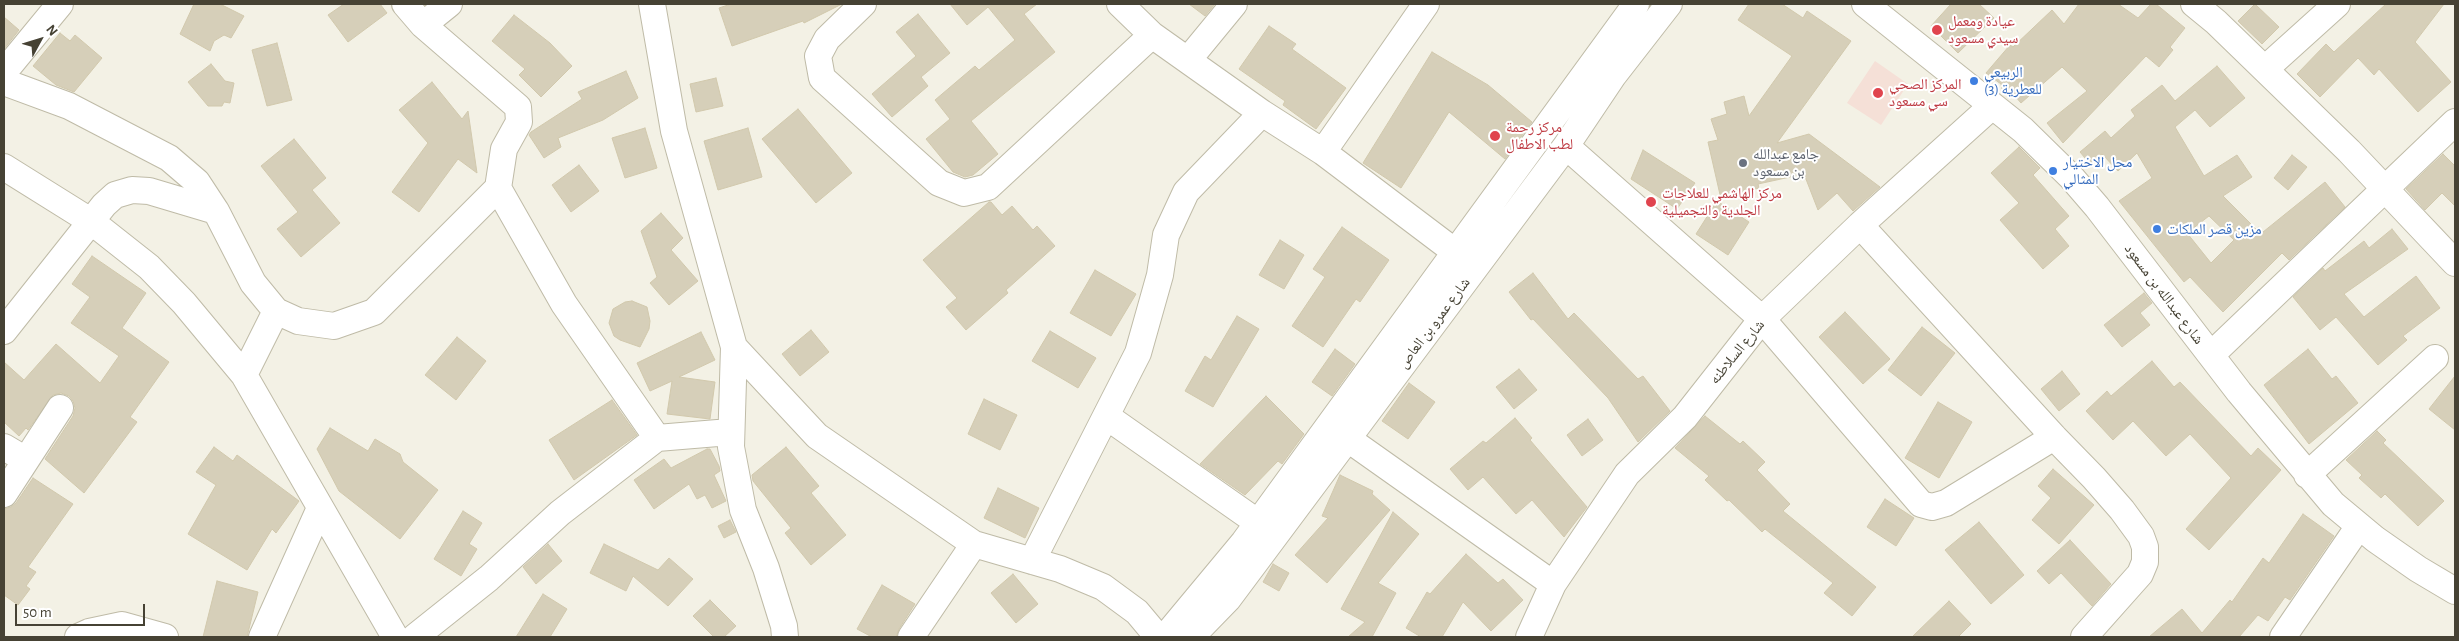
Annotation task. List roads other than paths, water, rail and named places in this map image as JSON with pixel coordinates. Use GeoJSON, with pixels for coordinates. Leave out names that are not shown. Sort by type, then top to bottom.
{"type":"FeatureCollection","features":[{"type":"Feature","properties":{"kind":"street"},"geometry":{"type":"LineString","coordinates":[[4,72],[60,4]]}},
{"type":"Feature","properties":{"kind":"street"},"geometry":{"type":"LineString","coordinates":[[4,82],[69,106],[169,158],[198,182],[216,211],[253,283],[276,311],[298,321],[334,326],[374,312],[498,188],[504,149],[519,122],[518,107],[423,25],[405,4]]}},
{"type":"Feature","properties":{"kind":"street"},"geometry":{"type":"LineString","coordinates":[[423,25],[449,4]]}},
{"type":"Feature","properties":{"kind":"street"},"geometry":{"type":"LineString","coordinates":[[652,4],[674,131],[734,347],[730,432],[743,510],[766,568],[784,626],[785,637]]}},
{"type":"Feature","properties":{"kind":"street"},"geometry":{"type":"LineString","coordinates":[[863,4],[827,38],[818,56],[822,78],[938,183],[964,193],[988,187],[1152,35]]}},
{"type":"Feature","properties":{"kind":"street"},"geometry":{"type":"LineString","coordinates":[[1120,4],[1152,35],[1262,113],[1323,152],[1454,251]]}},
{"type":"Feature","properties":{"kind":"street"},"geometry":{"type":"LineString","coordinates":[[1188,60],[1234,4]]}},
{"type":"Feature","properties":{"kind":"street"},"geometry":{"type":"LineString","coordinates":[[1323,152],[1426,4]]}},
{"type":"Feature","properties":{"kind":"street"},"geometry":{"type":"LineString","coordinates":[[1165,637],[1244,542],[1454,251],[1636,4]]}},
{"type":"Feature","properties":{"kind":"street","name":"شارع عمرو بن العاص"},"geometry":{"type":"LineString","coordinates":[[1192,637],[1228,599],[1566,146],[1613,76],[1669,4]]}},
{"type":"Feature","properties":{"kind":"street","name":"شارع عبدالله بن مسعود"},"geometry":{"type":"LineString","coordinates":[[1865,4],[2050,155],[2097,206],[2306,475],[2333,504],[2418,570],[2455,591]]}},
{"type":"Feature","properties":{"kind":"street"},"geometry":{"type":"LineString","coordinates":[[2194,4],[2265,69],[2387,189],[2455,263]]}},
{"type":"Feature","properties":{"kind":"street"},"geometry":{"type":"LineString","coordinates":[[2265,69],[2337,4]]}},
{"type":"Feature","properties":{"kind":"street","name":"شارع السلاطنه"},"geometry":{"type":"LineString","coordinates":[[1529,637],[1553,584],[1627,474],[1685,417],[1762,319],[1860,225],[1992,106]]}},
{"type":"Feature","properties":{"kind":"street"},"geometry":{"type":"LineString","coordinates":[[1032,561],[1138,353],[1160,275],[1166,235],[1186,192],[1262,113]]}},
{"type":"Feature","properties":{"kind":"street"},"geometry":{"type":"LineString","coordinates":[[2211,355],[2455,122]]}},
{"type":"Feature","properties":{"kind":"street"},"geometry":{"type":"LineString","coordinates":[[1566,146],[1762,319],[1920,504],[1932,507],[1946,503],[2054,437]]}},
{"type":"Feature","properties":{"kind":"street"},"geometry":{"type":"LineString","coordinates":[[4,167],[60,204],[92,222],[149,267],[184,303],[244,375],[395,637]]}},
{"type":"Feature","properties":{"kind":"street"},"geometry":{"type":"LineString","coordinates":[[498,188],[564,304],[657,438]]}},
{"type":"Feature","properties":{"kind":"street"},"geometry":{"type":"LineString","coordinates":[[4,331],[114,195],[132,190],[149,191],[216,211]]}},
{"type":"Feature","properties":{"kind":"street"},"geometry":{"type":"LineString","coordinates":[[1860,225],[2122,510],[2145,547],[2145,562],[2140,574],[2084,637]]}},
{"type":"Feature","properties":{"kind":"street"},"geometry":{"type":"LineString","coordinates":[[244,375],[276,311]]}},
{"type":"Feature","properties":{"kind":"street"},"geometry":{"type":"LineString","coordinates":[[734,347],[817,436],[974,544],[1060,569],[1103,587],[1137,612],[1158,637]]}},
{"type":"Feature","properties":{"kind":"street"},"geometry":{"type":"LineString","coordinates":[[2306,475],[2435,358]]}},
{"type":"Feature","properties":{"kind":"street"},"geometry":{"type":"LineString","coordinates":[[4,494],[60,408]]}},
{"type":"Feature","properties":{"kind":"street"},"geometry":{"type":"LineString","coordinates":[[1106,416],[1257,522]]}},
{"type":"Feature","properties":{"kind":"street"},"geometry":{"type":"LineString","coordinates":[[415,637],[489,578],[560,513],[657,438],[730,432]]}},
{"type":"Feature","properties":{"kind":"street"},"geometry":{"type":"LineString","coordinates":[[1348,439],[1553,584]]}},
{"type":"Feature","properties":{"kind":"street"},"geometry":{"type":"LineString","coordinates":[[4,447],[26,460]]}},
{"type":"Feature","properties":{"kind":"street"},"geometry":{"type":"LineString","coordinates":[[262,637],[320,508]]}},
{"type":"Feature","properties":{"kind":"street"},"geometry":{"type":"LineString","coordinates":[[2283,637],[2359,526]]}},
{"type":"Feature","properties":{"kind":"street"},"geometry":{"type":"LineString","coordinates":[[911,637],[974,544]]}},
{"type":"Feature","properties":{"kind":"street"},"geometry":{"type":"LineString","coordinates":[[78,637],[89,632],[122,625],[165,637]]}},
{"type":"Feature","properties":{"kind":"place","name":"عيادة ومعمل سيدي مسعود"},"geometry":{"type":"Point","coordinates":[1937,30]}},
{"type":"Feature","properties":{"kind":"place","name":"الربيعي (3) للعطرية"},"geometry":{"type":"Point","coordinates":[1974,81]}},
{"type":"Feature","properties":{"kind":"place","name":"المركز الصحي سي مسعود"},"geometry":{"type":"Point","coordinates":[1878,93]}},
{"type":"Feature","properties":{"kind":"place","name":"مركز رحمة لطب الاطفال"},"geometry":{"type":"Point","coordinates":[1495,136]}},
{"type":"Feature","properties":{"kind":"place","name":"جامع عبدالله بن مسعود"},"geometry":{"type":"Point","coordinates":[1743,163]}},
{"type":"Feature","properties":{"kind":"place","name":"محل الاختيار المثالي"},"geometry":{"type":"Point","coordinates":[2053,171]}},
{"type":"Feature","properties":{"kind":"place","name":"مركز الهاشمي للعلاجات الجلدية والتجميلية"},"geometry":{"type":"Point","coordinates":[1651,202]}},
{"type":"Feature","properties":{"kind":"place","name":"مزين قصر الملكات"},"geometry":{"type":"Point","coordinates":[2157,229]}}]}
